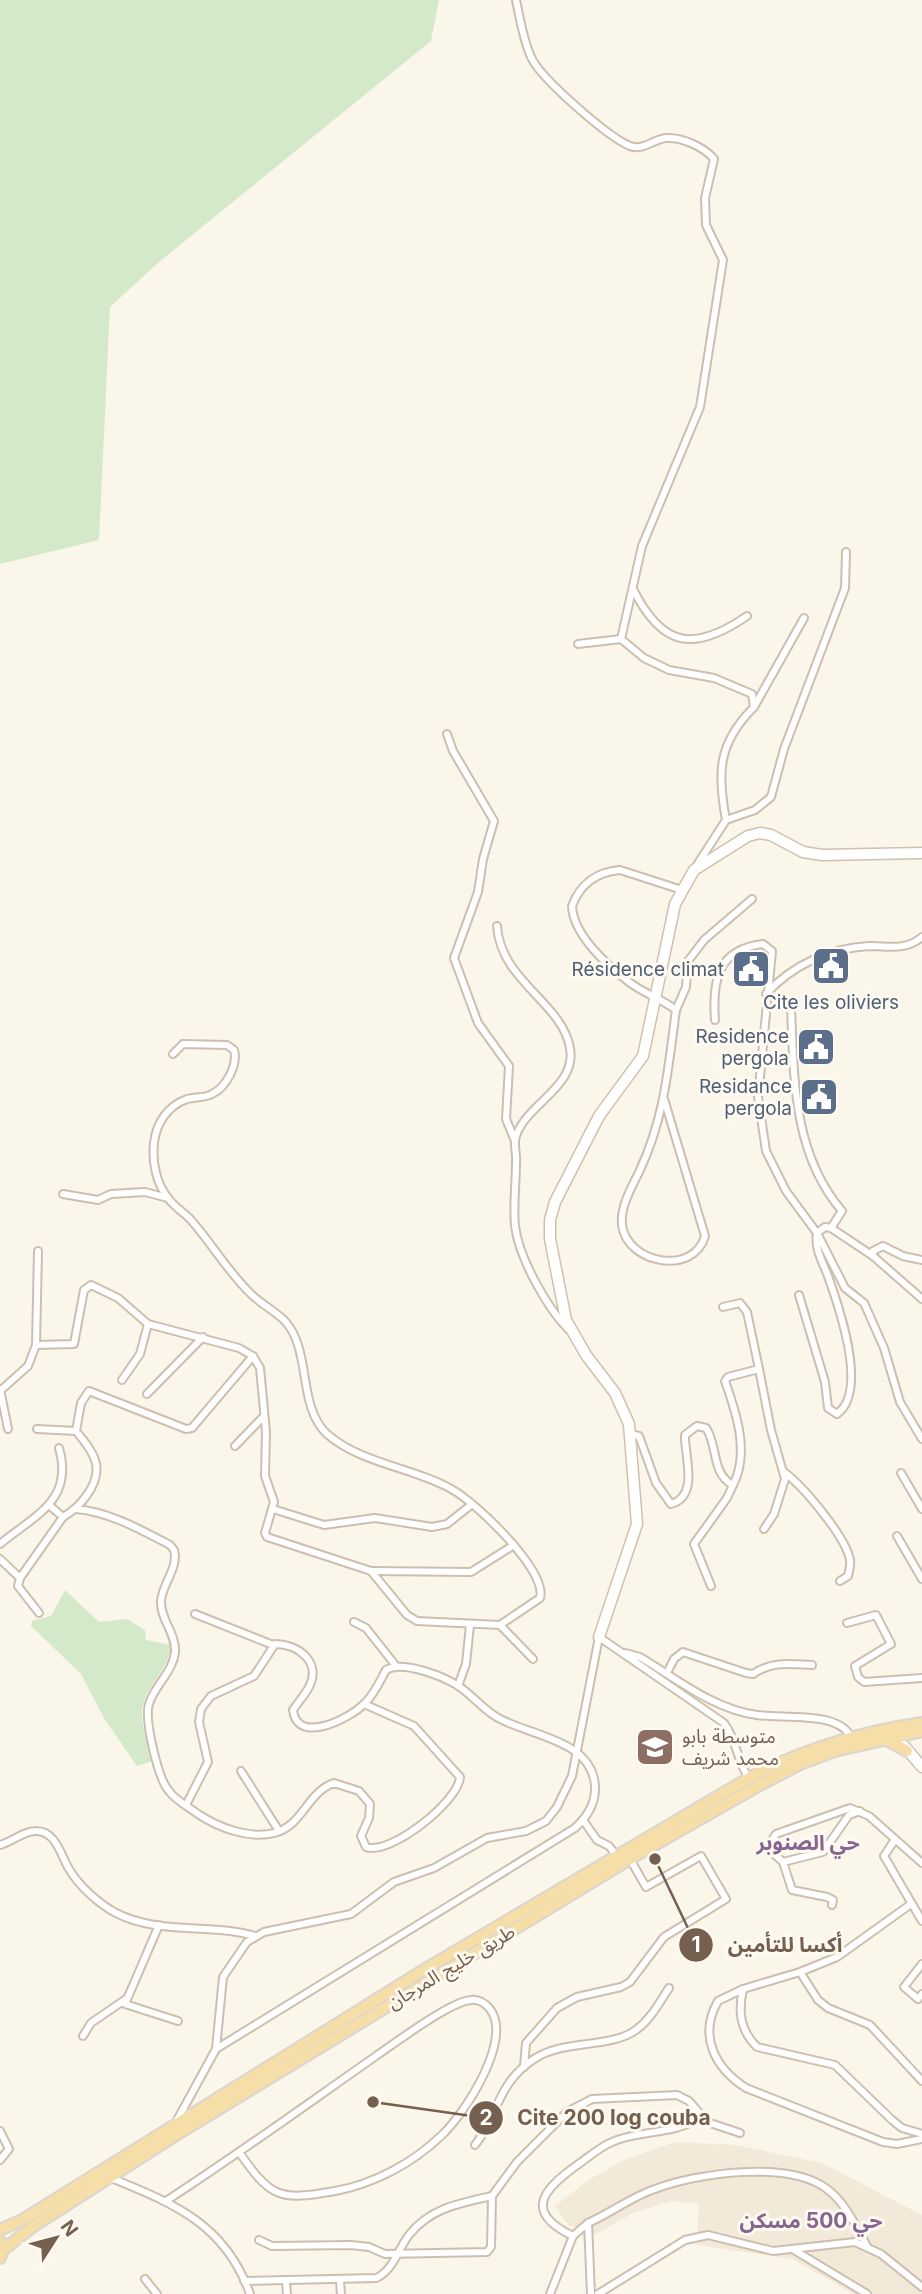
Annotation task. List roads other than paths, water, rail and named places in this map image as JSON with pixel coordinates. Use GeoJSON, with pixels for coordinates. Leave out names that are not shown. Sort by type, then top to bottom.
{"type":"FeatureCollection","features":[{"type":"Feature","properties":{"kind":"main road"},"geometry":{"type":"LineString","coordinates":[[599,1637],[636,1524],[630,1434],[624,1408],[575,1336],[562,1303],[550,1240],[550,1220],[555,1202],[599,1116],[643,1056],[675,904],[694,870],[748,836],[760,833],[771,835],[803,852],[821,855],[922,853]]}},
{"type":"Feature","properties":{"kind":"main road","name":"طريق خليج المرجان"},"geometry":{"type":"LineString","coordinates":[[0,2230],[24,2219],[177,2129],[630,1859],[754,1782],[781,1762],[922,1723]]}},
{"type":"Feature","properties":{"kind":"main road"},"geometry":{"type":"LineString","coordinates":[[897,1731],[907,1751],[922,1767]]}},
{"type":"Feature","properties":{"kind":"main road","name":"طريق خليج المرجان"},"geometry":{"type":"LineString","coordinates":[[852,1741],[885,1739],[897,1731],[916,1733]]}},
{"type":"Feature","properties":{"kind":"main road"},"geometry":{"type":"LineString","coordinates":[[907,1751],[916,1733]]}},
{"type":"Feature","properties":{"kind":"main road"},"geometry":{"type":"LineString","coordinates":[[885,1739],[907,1751]]}},
{"type":"Feature","properties":{"kind":"main road","name":"طريق خليج المرجان"},"geometry":{"type":"LineString","coordinates":[[1,2250],[177,2129],[616,1855],[754,1782]]}},
{"type":"Feature","properties":{"kind":"street"},"geometry":{"type":"LineString","coordinates":[[516,0],[532,60],[550,82],[593,123],[631,147],[647,146],[665,138],[705,149],[714,159],[705,198],[706,226],[723,260],[700,407],[642,546],[621,639]]}},
{"type":"Feature","properties":{"kind":"street"},"geometry":{"type":"LineString","coordinates":[[694,870],[726,820],[755,810],[771,797],[784,749],[845,588],[846,552]]}},
{"type":"Feature","properties":{"kind":"street"},"geometry":{"type":"LineString","coordinates":[[632,588],[646,616],[670,636],[687,641],[706,638],[747,616]]}},
{"type":"Feature","properties":{"kind":"street"},"geometry":{"type":"LineString","coordinates":[[726,820],[719,784],[722,758],[737,724],[754,707],[804,618]]}},
{"type":"Feature","properties":{"kind":"street"},"geometry":{"type":"LineString","coordinates":[[578,644],[621,639],[644,658],[669,670],[714,678],[752,694],[754,707]]}},
{"type":"Feature","properties":{"kind":"street"},"geometry":{"type":"LineString","coordinates":[[447,734],[453,751],[494,821],[483,859],[478,892],[454,958],[461,984],[478,1023],[509,1066],[506,1119],[510,1135],[515,1141]]}},
{"type":"Feature","properties":{"kind":"street"},"geometry":{"type":"LineString","coordinates":[[676,1010],[656,996],[631,984],[584,937],[575,924],[572,906],[584,884],[611,871],[620,870],[681,890]]}},
{"type":"Feature","properties":{"kind":"street"},"geometry":{"type":"LineString","coordinates":[[664,1099],[705,1236],[694,1253],[659,1262],[630,1242],[621,1221],[625,1203],[657,1134],[676,1010],[686,987],[688,961],[704,940],[752,899]]}},
{"type":"Feature","properties":{"kind":"street"},"geometry":{"type":"LineString","coordinates":[[497,926],[498,940],[506,960],[559,1025],[569,1044],[571,1056],[564,1077],[516,1134],[514,1210],[518,1240],[552,1312],[575,1336]]}},
{"type":"Feature","properties":{"kind":"street"},"geometry":{"type":"LineString","coordinates":[[766,994],[787,974],[825,954],[864,947],[909,946],[922,937]]}},
{"type":"Feature","properties":{"kind":"street"},"geometry":{"type":"LineString","coordinates":[[715,1020],[713,993],[722,965],[743,947],[763,944],[772,951],[758,1097],[766,1151],[786,1191],[817,1233],[848,1293],[864,1303],[884,1348],[900,1402],[922,1439]]}},
{"type":"Feature","properties":{"kind":"street"},"geometry":{"type":"LineString","coordinates":[[791,1008],[794,1096],[800,1121],[815,1171],[827,1193],[842,1210],[831,1228]]}},
{"type":"Feature","properties":{"kind":"street"},"geometry":{"type":"LineString","coordinates":[[173,1054],[183,1044],[227,1045],[234,1050],[236,1058],[234,1068],[218,1090],[211,1095],[185,1100],[170,1110],[156,1125],[154,1168],[167,1198],[190,1219],[251,1294],[285,1321],[295,1337],[317,1419],[330,1436],[393,1468],[453,1490],[514,1545],[533,1571],[542,1592],[536,1602],[500,1625],[417,1621],[407,1615],[371,1571]]}},
{"type":"Feature","properties":{"kind":"street"},"geometry":{"type":"LineString","coordinates":[[657,1134],[666,1130],[676,1136]]}},
{"type":"Feature","properties":{"kind":"street"},"geometry":{"type":"LineString","coordinates":[[62,1194],[98,1200],[111,1194],[145,1192],[167,1198]]}},
{"type":"Feature","properties":{"kind":"street"},"geometry":{"type":"LineString","coordinates":[[817,1233],[825,1227],[831,1228],[873,1256],[922,1299]]}},
{"type":"Feature","properties":{"kind":"street"},"geometry":{"type":"LineString","coordinates":[[799,1295],[825,1382],[828,1408],[837,1414],[850,1397],[852,1377],[833,1291],[817,1249],[817,1233]]}},
{"type":"Feature","properties":{"kind":"street"},"geometry":{"type":"LineString","coordinates":[[873,1256],[873,1251],[883,1246],[903,1256],[922,1260]]}},
{"type":"Feature","properties":{"kind":"street"},"geometry":{"type":"LineString","coordinates":[[8,1429],[0,1389],[28,1366],[36,1345],[38,1251]]}},
{"type":"Feature","properties":{"kind":"street"},"geometry":{"type":"LineString","coordinates":[[36,1345],[75,1344],[84,1290],[91,1285],[118,1298],[148,1324],[203,1337],[239,1348],[253,1356],[260,1368],[267,1450],[264,1476],[272,1496],[273,1509],[265,1533],[267,1537],[371,1571],[471,1573],[514,1545]]}},
{"type":"Feature","properties":{"kind":"street"},"geometry":{"type":"LineString","coordinates":[[723,1307],[740,1303],[747,1312],[771,1430],[784,1472],[778,1504],[764,1529]]}},
{"type":"Feature","properties":{"kind":"street"},"geometry":{"type":"LineString","coordinates":[[122,1380],[140,1354],[148,1324]]}},
{"type":"Feature","properties":{"kind":"street"},"geometry":{"type":"LineString","coordinates":[[147,1394],[203,1337]]}},
{"type":"Feature","properties":{"kind":"street"},"geometry":{"type":"LineString","coordinates":[[38,1613],[18,1586],[20,1578],[63,1517],[83,1501],[96,1474],[96,1464],[76,1431],[81,1403],[89,1391],[186,1429],[192,1428],[253,1356]]}},
{"type":"Feature","properties":{"kind":"street"},"geometry":{"type":"LineString","coordinates":[[711,1586],[694,1544],[733,1485],[739,1469],[739,1419],[725,1381],[728,1377],[759,1369]]}},
{"type":"Feature","properties":{"kind":"street"},"geometry":{"type":"LineString","coordinates":[[235,1446],[264,1416]]}},
{"type":"Feature","properties":{"kind":"street"},"geometry":{"type":"LineString","coordinates":[[630,1434],[639,1436],[653,1476],[671,1504],[679,1501],[687,1487],[689,1473],[685,1435],[697,1426],[706,1428],[722,1477],[733,1485]]}},
{"type":"Feature","properties":{"kind":"street"},"geometry":{"type":"LineString","coordinates":[[37,1429],[76,1431]]}},
{"type":"Feature","properties":{"kind":"street"},"geometry":{"type":"LineString","coordinates":[[0,1544],[48,1505],[62,1485],[65,1468],[59,1448]]}},
{"type":"Feature","properties":{"kind":"street"},"geometry":{"type":"LineString","coordinates":[[784,1472],[799,1484],[840,1538],[850,1558],[848,1576],[840,1581]]}},
{"type":"Feature","properties":{"kind":"street"},"geometry":{"type":"LineString","coordinates":[[901,1473],[922,1509]]}},
{"type":"Feature","properties":{"kind":"street"},"geometry":{"type":"LineString","coordinates":[[48,1505],[63,1517]]}},
{"type":"Feature","properties":{"kind":"street"},"geometry":{"type":"LineString","coordinates":[[273,1509],[324,1524],[375,1518],[432,1527],[447,1524],[471,1505]]}},
{"type":"Feature","properties":{"kind":"street"},"geometry":{"type":"LineString","coordinates":[[76,1509],[90,1511],[132,1526],[170,1545],[174,1550],[174,1565],[161,1600],[172,1634],[175,1654],[151,1698],[147,1715],[163,1784],[186,1805],[223,1827],[246,1834],[279,1831],[296,1821],[323,1787],[334,1783],[346,1785],[359,1791],[370,1804],[362,1842],[373,1849],[384,1848],[411,1832],[460,1783],[457,1771],[422,1732],[403,1720],[364,1704]]}},
{"type":"Feature","properties":{"kind":"street"},"geometry":{"type":"LineString","coordinates":[[897,1536],[922,1579]]}},
{"type":"Feature","properties":{"kind":"street"},"geometry":{"type":"LineString","coordinates":[[0,1559],[20,1578]]}},
{"type":"Feature","properties":{"kind":"street"},"geometry":{"type":"LineString","coordinates":[[195,1614],[273,1645],[292,1647],[310,1662],[312,1681],[293,1710],[296,1722],[302,1726],[318,1728],[364,1704],[386,1671],[396,1666]]}},
{"type":"Feature","properties":{"kind":"street"},"geometry":{"type":"LineString","coordinates":[[847,1623],[876,1615],[891,1644],[855,1666],[858,1677],[864,1682],[922,1678]]}},
{"type":"Feature","properties":{"kind":"street"},"geometry":{"type":"LineString","coordinates":[[216,2049],[583,1820],[594,1800],[596,1788],[590,1769],[567,1745],[493,1715],[458,1686],[396,1666],[366,1628],[354,1622]]}},
{"type":"Feature","properties":{"kind":"street"},"geometry":{"type":"LineString","coordinates":[[458,1686],[466,1664],[470,1625]]}},
{"type":"Feature","properties":{"kind":"street"},"geometry":{"type":"LineString","coordinates":[[500,1625],[533,1659]]}},
{"type":"Feature","properties":{"kind":"street"},"geometry":{"type":"LineString","coordinates":[[177,2129],[216,2049],[223,1977],[243,1945],[255,1936],[344,1917],[364,1907],[388,1885],[434,1868],[482,1840],[518,1834],[540,1825],[555,1811],[564,1796],[577,1753],[599,1637],[724,1723],[737,1744],[744,1770],[754,1782]]}},
{"type":"Feature","properties":{"kind":"street"},"geometry":{"type":"LineString","coordinates":[[186,1805],[208,1762],[199,1722],[201,1709],[211,1696],[254,1676],[273,1645]]}},
{"type":"Feature","properties":{"kind":"street"},"geometry":{"type":"LineString","coordinates":[[667,1673],[674,1659],[683,1652],[753,1674],[762,1666],[812,1665]]}},
{"type":"Feature","properties":{"kind":"street"},"geometry":{"type":"LineString","coordinates":[[623,1653],[640,1657],[733,1710],[765,1716],[832,1721],[845,1727],[852,1741]]}},
{"type":"Feature","properties":{"kind":"street"},"geometry":{"type":"LineString","coordinates":[[724,1723],[733,1710]]}},
{"type":"Feature","properties":{"kind":"street"},"geometry":{"type":"LineString","coordinates":[[241,1771],[279,1831]]}},
{"type":"Feature","properties":{"kind":"street"},"geometry":{"type":"LineString","coordinates":[[832,1905],[832,1900],[827,1897],[792,1890],[783,1862],[775,1855],[770,1843],[776,1834],[843,1809],[860,1811],[922,1863]]}},
{"type":"Feature","properties":{"kind":"street"},"geometry":{"type":"LineString","coordinates":[[783,1862],[823,1852],[849,1815],[860,1811]]}},
{"type":"Feature","properties":{"kind":"street"},"geometry":{"type":"LineString","coordinates":[[583,1820],[597,1840],[609,1846],[616,1855]]}},
{"type":"Feature","properties":{"kind":"street"},"geometry":{"type":"LineString","coordinates":[[0,1845],[33,1830],[43,1832],[61,1850],[68,1869],[87,1891],[115,1912],[145,1924],[232,1930],[255,1936]]}},
{"type":"Feature","properties":{"kind":"street"},"geometry":{"type":"LineString","coordinates":[[894,1841],[884,1856],[922,1922]]}},
{"type":"Feature","properties":{"kind":"street"},"geometry":{"type":"LineString","coordinates":[[524,2067],[526,2043],[557,2008],[577,1997],[621,1987],[630,1982],[664,1937],[726,1899],[701,1856],[646,1887],[630,1859]]}},
{"type":"Feature","properties":{"kind":"street"},"geometry":{"type":"LineString","coordinates":[[911,1904],[837,1957],[800,1972],[743,1989],[718,2001],[710,2020],[711,2049],[729,2077],[746,2088],[883,2142],[897,2144],[922,2136]]}},
{"type":"Feature","properties":{"kind":"street"},"geometry":{"type":"LineString","coordinates":[[159,1925],[127,1998],[127,2006],[178,2021]]}},
{"type":"Feature","properties":{"kind":"street"},"geometry":{"type":"LineString","coordinates":[[921,1999],[904,1987],[922,1964]]}},
{"type":"Feature","properties":{"kind":"street"},"geometry":{"type":"LineString","coordinates":[[800,1972],[818,2000],[828,2008],[870,2025],[922,2081]]}},
{"type":"Feature","properties":{"kind":"street"},"geometry":{"type":"LineString","coordinates":[[475,2146],[486,2132],[497,2099],[524,2067],[545,2053],[561,2047],[634,2031],[653,2013],[669,1988]]}},
{"type":"Feature","properties":{"kind":"street"},"geometry":{"type":"LineString","coordinates":[[743,1989],[739,2007],[743,2027],[757,2047],[835,2065],[892,2120],[902,2128],[922,2136]]}},
{"type":"Feature","properties":{"kind":"street"},"geometry":{"type":"LineString","coordinates":[[83,2036],[91,2023],[127,1998]]}},
{"type":"Feature","properties":{"kind":"street"},"geometry":{"type":"LineString","coordinates":[[166,2201],[383,2052],[462,2002],[477,2000],[484,2003],[494,2017],[494,2047],[463,2110],[431,2144],[382,2176],[349,2189],[296,2198],[267,2188],[239,2152]]}},
{"type":"Feature","properties":{"kind":"street"},"geometry":{"type":"LineString","coordinates":[[244,2281],[340,2281],[380,2277],[409,2235],[436,2212],[492,2196],[541,2136],[567,2112],[592,2099],[677,2095],[689,2101],[701,2117],[740,2133]]}},
{"type":"Feature","properties":{"kind":"street"},"geometry":{"type":"LineString","coordinates":[[573,2236],[559,2229],[547,2216],[543,2199],[552,2183],[614,2140],[671,2131],[701,2117]]}},
{"type":"Feature","properties":{"kind":"street"},"geometry":{"type":"LineString","coordinates":[[0,2132],[9,2149],[0,2160]]}},
{"type":"Feature","properties":{"kind":"street"},"geometry":{"type":"LineString","coordinates":[[551,2294],[573,2236],[588,2223],[664,2186],[738,2171],[758,2171],[816,2182],[842,2204],[867,2246],[922,2287]]}},
{"type":"Feature","properties":{"kind":"street"},"geometry":{"type":"LineString","coordinates":[[109,2178],[192,2214],[206,2227],[244,2281],[250,2294]]}},
{"type":"Feature","properties":{"kind":"street"},"geometry":{"type":"LineString","coordinates":[[259,2240],[272,2246],[361,2246],[385,2254],[488,2251],[492,2196]]}},
{"type":"Feature","properties":{"kind":"street"},"geometry":{"type":"LineString","coordinates":[[588,2223],[590,2294]]}},
{"type":"Feature","properties":{"kind":"street"},"geometry":{"type":"LineString","coordinates":[[598,2294],[669,2249],[696,2236],[708,2235],[754,2248],[794,2250],[841,2241],[867,2246]]}},
{"type":"Feature","properties":{"kind":"street"},"geometry":{"type":"LineString","coordinates":[[794,2250],[867,2294]]}},
{"type":"Feature","properties":{"kind":"street"},"geometry":{"type":"LineString","coordinates":[[145,2279],[156,2294]]}},
{"type":"Feature","properties":{"kind":"street"},"geometry":{"type":"LineString","coordinates":[[340,2281],[341,2294]]}},
{"type":"Feature","properties":{"kind":"street"},"geometry":{"type":"LineString","coordinates":[[286,2282],[287,2294]]}},
{"type":"Feature","properties":{"kind":"place","name":"Cite les oliviers"},"geometry":{"type":"Point","coordinates":[831,966]}},
{"type":"Feature","properties":{"kind":"place","name":"Résidence climat"},"geometry":{"type":"Point","coordinates":[751,969]}},
{"type":"Feature","properties":{"kind":"place","name":"Residence pergola"},"geometry":{"type":"Point","coordinates":[816,1047]}},
{"type":"Feature","properties":{"kind":"place","name":"Residance pergola"},"geometry":{"type":"Point","coordinates":[819,1097]}},
{"type":"Feature","properties":{"kind":"place","name":"متوسطة بابو محمد شريف"},"geometry":{"type":"Point","coordinates":[655,1747]}},
{"type":"Feature","properties":{"kind":"place","name":"أكسا للتأمين"},"geometry":{"type":"Point","coordinates":[655,1859]}},
{"type":"Feature","properties":{"kind":"place","name":"Cite 200 log couba"},"geometry":{"type":"Point","coordinates":[373,2102]}},
{"type":"Feature","properties":{"kind":"district","name":"حي الصنوبر"},"geometry":{"type":"Point","coordinates":[808,1842]}},
{"type":"Feature","properties":{"kind":"district","name":"حي 500 مسكن"},"geometry":{"type":"Point","coordinates":[811,2220]}}]}
